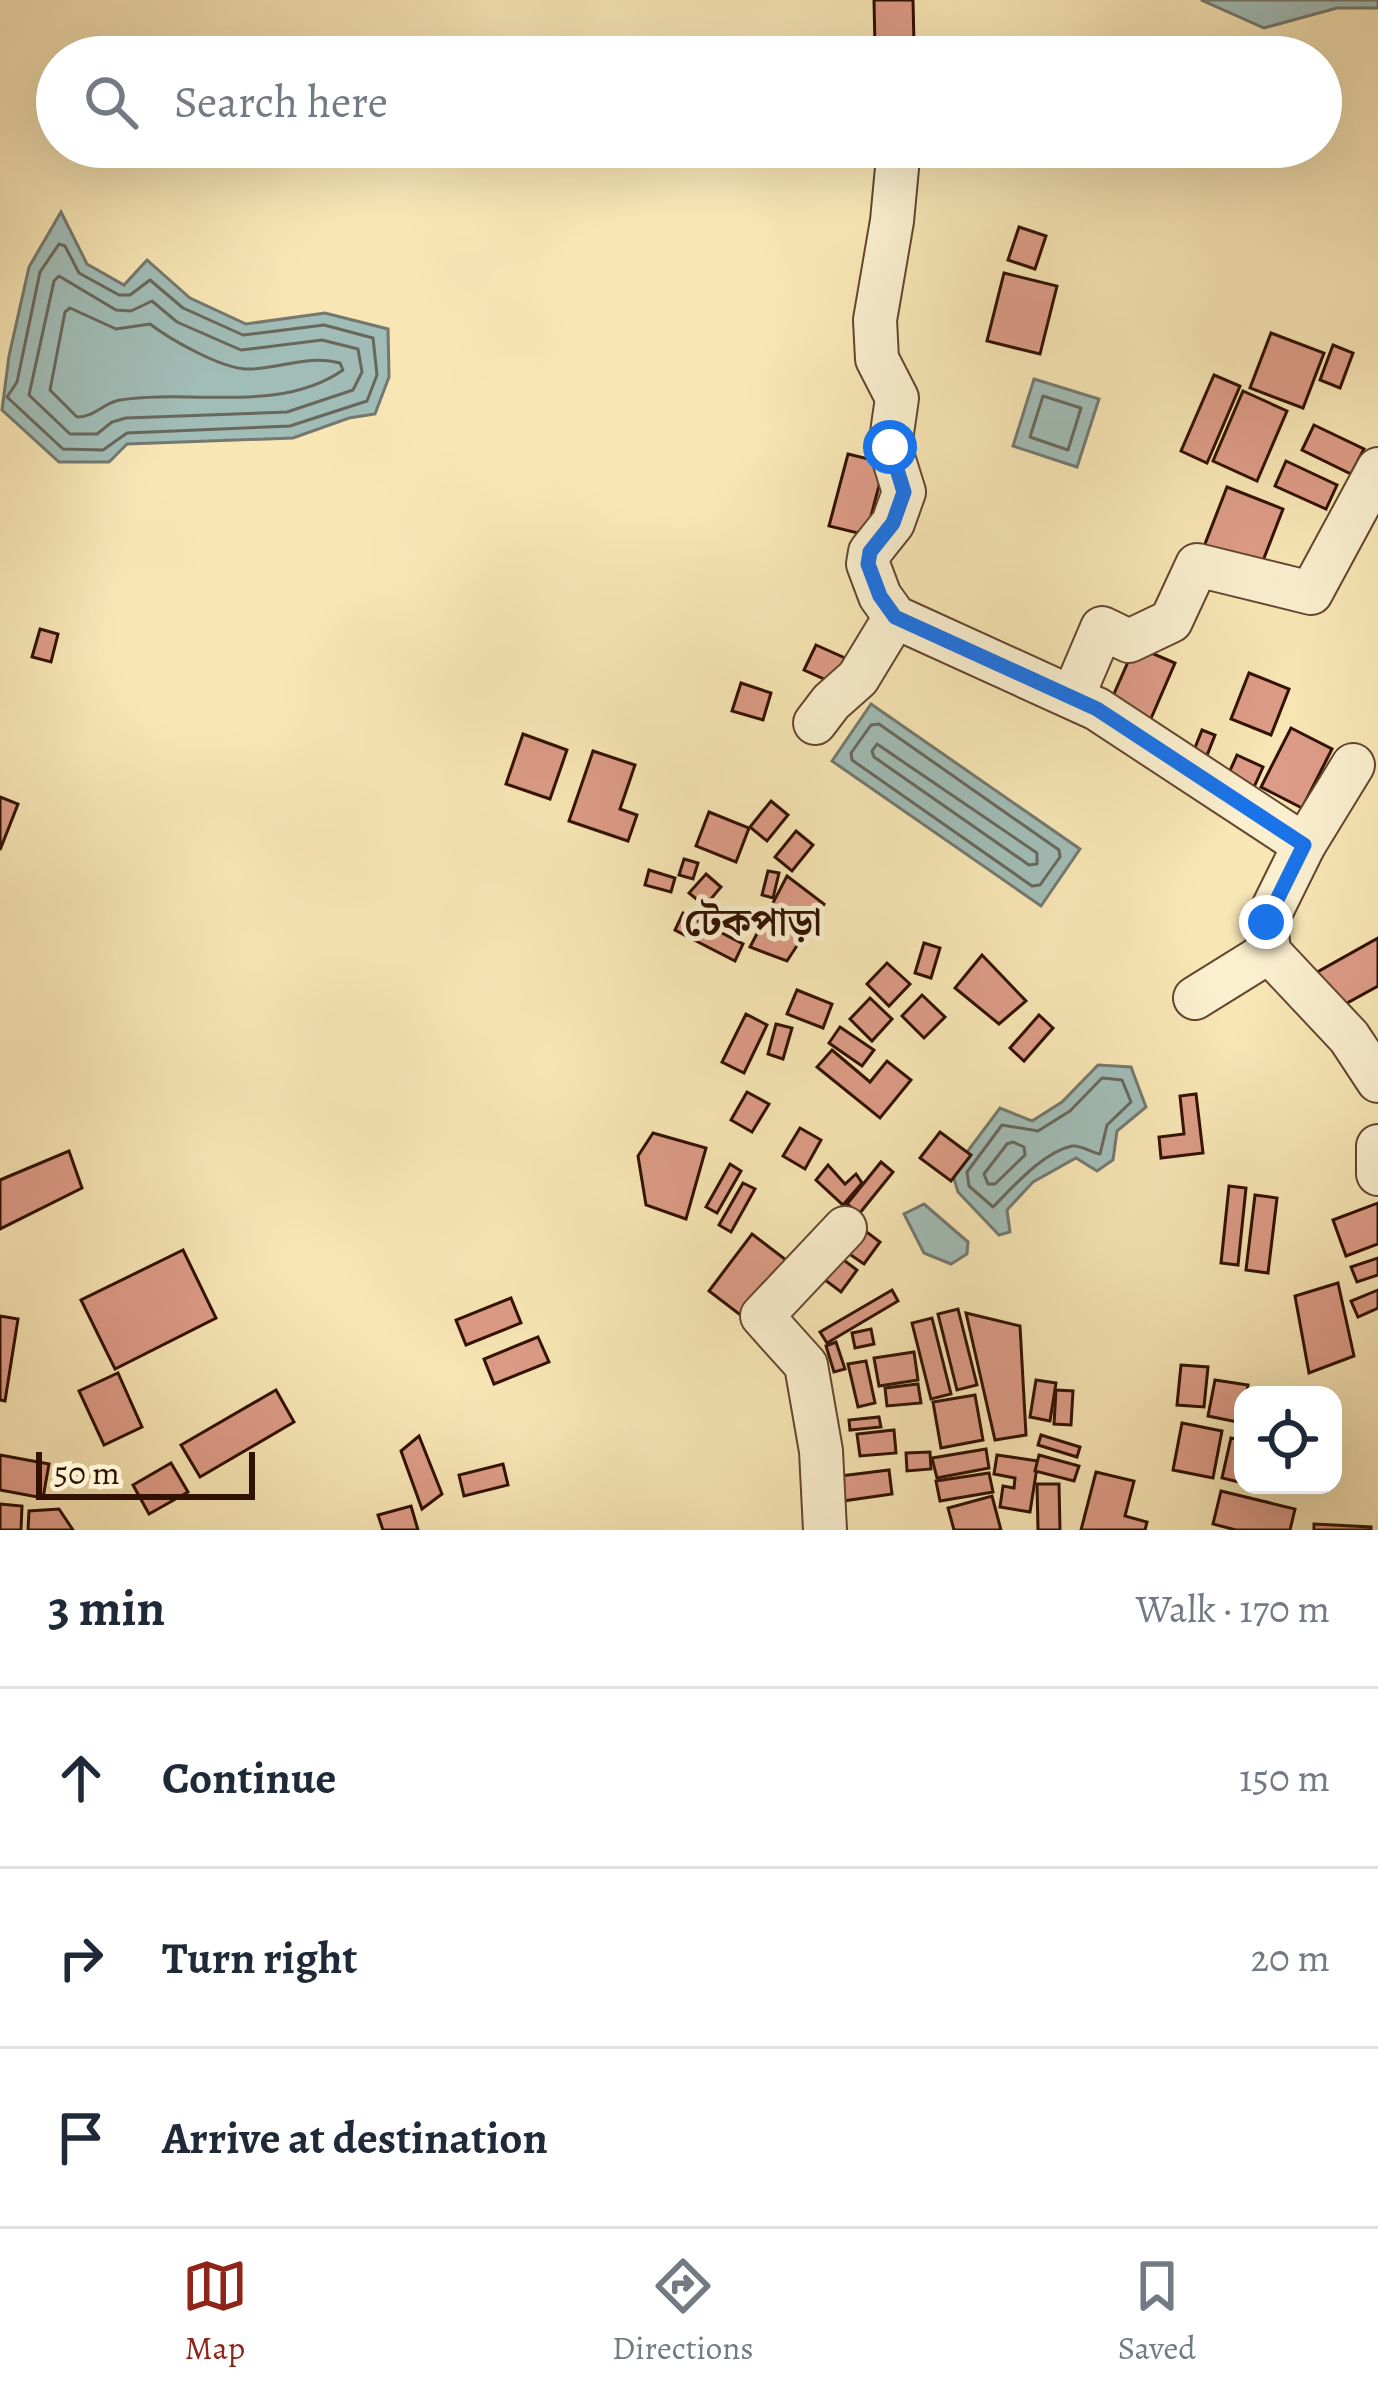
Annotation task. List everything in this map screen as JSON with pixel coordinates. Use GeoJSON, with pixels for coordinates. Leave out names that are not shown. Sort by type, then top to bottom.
{"type":"FeatureCollection","features":[{"type":"Feature","properties":{"kind":"street"},"geometry":{"type":"LineString","coordinates":[[896,168],[875,320],[877,359],[897,398],[890,447],[904,492],[893,523],[870,552],[868,564],[880,596],[895,617],[1073,697],[1304,845]]}},
{"type":"Feature","properties":{"kind":"street"},"geometry":{"type":"LineString","coordinates":[[1073,697],[1102,628],[1129,641],[1171,621],[1197,565],[1311,593],[1378,470]]}},
{"type":"Feature","properties":{"kind":"street"},"geometry":{"type":"LineString","coordinates":[[815,723],[858,678],[895,617]]}},
{"type":"Feature","properties":{"kind":"street"},"geometry":{"type":"LineString","coordinates":[[1353,766],[1304,845],[1266,922],[1269,952],[1349,1037],[1378,1081]]}},
{"type":"Feature","properties":{"kind":"street"},"geometry":{"type":"LineString","coordinates":[[1195,998],[1269,952]]}},
{"type":"Feature","properties":{"kind":"street"},"geometry":{"type":"LineString","coordinates":[[1378,1147],[1378,1174]]}},
{"type":"Feature","properties":{"kind":"street"},"geometry":{"type":"LineString","coordinates":[[825,1530],[821,1451],[806,1365],[762,1316],[845,1228]]}},
{"type":"Feature","properties":{"kind":"water"},"geometry":{"type":"Polygon","coordinates":[[[1201,0],[1378,0],[1378,8],[1337,8],[1264,28],[1201,0]]]}},
{"type":"Feature","properties":{"kind":"water"},"geometry":{"type":"Polygon","coordinates":[[[61,212],[87,264],[124,285],[147,260],[190,298],[246,324],[325,313],[388,329],[389,377],[375,414],[293,438],[127,444],[109,462],[59,462],[2,410],[29,267],[61,212]]]}},
{"type":"Feature","properties":{"kind":"water"},"geometry":{"type":"Polygon","coordinates":[[[1034,379],[1099,399],[1077,467],[1013,446],[1034,379]]]}},
{"type":"Feature","properties":{"kind":"water"},"geometry":{"type":"Polygon","coordinates":[[[871,704],[1080,849],[1041,906],[832,761],[871,704]]]}},
{"type":"Feature","properties":{"kind":"water"},"geometry":{"type":"Polygon","coordinates":[[[1098,1065],[1131,1067],[1146,1107],[1117,1131],[1113,1160],[1097,1171],[1076,1158],[1033,1182],[1007,1210],[1010,1232],[999,1235],[958,1192],[952,1172],[1000,1108],[1032,1121],[1062,1102],[1098,1065]]]}},
{"type":"Feature","properties":{"kind":"water"},"geometry":{"type":"Polygon","coordinates":[[[924,1204],[968,1242],[967,1254],[951,1264],[924,1253],[904,1214],[924,1204]]]}},
{"type":"Feature","properties":{"kind":"building"},"geometry":{"type":"Polygon","coordinates":[[[874,0],[913,0],[914,36],[875,36],[874,0]]]}},
{"type":"Feature","properties":{"kind":"building"},"geometry":{"type":"Polygon","coordinates":[[[1019,227],[1046,236],[1035,269],[1008,260],[1019,227]]]}},
{"type":"Feature","properties":{"kind":"building"},"geometry":{"type":"Polygon","coordinates":[[[1004,273],[1057,286],[1040,354],[987,341],[1004,273]]]}},
{"type":"Feature","properties":{"kind":"building"},"geometry":{"type":"Polygon","coordinates":[[[1271,333],[1324,353],[1303,408],[1250,388],[1271,333]]]}},
{"type":"Feature","properties":{"kind":"building"},"geometry":{"type":"Polygon","coordinates":[[[1333,345],[1353,353],[1340,388],[1320,380],[1333,345]]]}},
{"type":"Feature","properties":{"kind":"building"},"geometry":{"type":"Polygon","coordinates":[[[1214,375],[1240,386],[1207,463],[1181,451],[1214,375]]]}},
{"type":"Feature","properties":{"kind":"building"},"geometry":{"type":"Polygon","coordinates":[[[1243,391],[1287,411],[1257,481],[1213,461],[1243,391]]]}},
{"type":"Feature","properties":{"kind":"building"},"geometry":{"type":"Polygon","coordinates":[[[1314,425],[1364,449],[1351,474],[1302,450],[1314,425]]]}},
{"type":"Feature","properties":{"kind":"building"},"geometry":{"type":"Polygon","coordinates":[[[848,454],[885,463],[866,535],[829,526],[848,454]]]}},
{"type":"Feature","properties":{"kind":"building"},"geometry":{"type":"Polygon","coordinates":[[[1286,461],[1337,485],[1326,509],[1275,486],[1286,461]]]}},
{"type":"Feature","properties":{"kind":"building"},"geometry":{"type":"Polygon","coordinates":[[[1227,487],[1283,509],[1259,571],[1203,549],[1227,487]]]}},
{"type":"Feature","properties":{"kind":"building"},"geometry":{"type":"Polygon","coordinates":[[[40,629],[58,634],[51,662],[32,657],[40,629]]]}},
{"type":"Feature","properties":{"kind":"building"},"geometry":{"type":"Polygon","coordinates":[[[816,645],[845,658],[833,683],[804,670],[816,645]]]}},
{"type":"Feature","properties":{"kind":"building"},"geometry":{"type":"Polygon","coordinates":[[[1135,646],[1175,663],[1146,730],[1106,712],[1135,646]]]}},
{"type":"Feature","properties":{"kind":"building"},"geometry":{"type":"Polygon","coordinates":[[[1249,673],[1289,689],[1271,735],[1231,719],[1249,673]]]}},
{"type":"Feature","properties":{"kind":"building"},"geometry":{"type":"Polygon","coordinates":[[[741,683],[771,693],[763,720],[732,711],[741,683]]]}},
{"type":"Feature","properties":{"kind":"building"},"geometry":{"type":"Polygon","coordinates":[[[1291,728],[1332,749],[1302,808],[1261,787],[1291,728]]]}},
{"type":"Feature","properties":{"kind":"building"},"geometry":{"type":"Polygon","coordinates":[[[1202,730],[1215,735],[1202,768],[1189,763],[1202,730]]]}},
{"type":"Feature","properties":{"kind":"building"},"geometry":{"type":"Polygon","coordinates":[[[523,734],[567,750],[550,799],[506,784],[523,734]]]}},
{"type":"Feature","properties":{"kind":"building"},"geometry":{"type":"Polygon","coordinates":[[[593,751],[635,765],[620,809],[637,815],[628,841],[569,821],[593,751]]]}},
{"type":"Feature","properties":{"kind":"building"},"geometry":{"type":"Polygon","coordinates":[[[1237,755],[1263,767],[1250,796],[1224,784],[1237,755]]]}},
{"type":"Feature","properties":{"kind":"building"},"geometry":{"type":"Polygon","coordinates":[[[0,797],[18,804],[0,850],[0,797]]]}},
{"type":"Feature","properties":{"kind":"building"},"geometry":{"type":"Polygon","coordinates":[[[771,801],[788,815],[767,841],[750,827],[771,801]]]}},
{"type":"Feature","properties":{"kind":"building"},"geometry":{"type":"Polygon","coordinates":[[[709,812],[749,828],[736,862],[696,846],[709,812]]]}},
{"type":"Feature","properties":{"kind":"building"},"geometry":{"type":"Polygon","coordinates":[[[796,831],[813,845],[792,871],[775,857],[796,831]]]}},
{"type":"Feature","properties":{"kind":"building"},"geometry":{"type":"Polygon","coordinates":[[[684,859],[698,863],[693,879],[679,875],[684,859]]]}},
{"type":"Feature","properties":{"kind":"building"},"geometry":{"type":"Polygon","coordinates":[[[649,870],[675,878],[671,892],[645,885],[649,870]]]}},
{"type":"Feature","properties":{"kind":"building"},"geometry":{"type":"Polygon","coordinates":[[[768,871],[779,873],[773,898],[762,895],[768,871]]]}},
{"type":"Feature","properties":{"kind":"building"},"geometry":{"type":"Polygon","coordinates":[[[706,874],[721,887],[705,906],[689,893],[706,874]]]}},
{"type":"Feature","properties":{"kind":"building"},"geometry":{"type":"Polygon","coordinates":[[[787,876],[824,904],[787,961],[750,947],[787,876]]]}},
{"type":"Feature","properties":{"kind":"building"},"geometry":{"type":"Polygon","coordinates":[[[683,913],[743,944],[735,961],[675,930],[683,913]]]}},
{"type":"Feature","properties":{"kind":"building"},"geometry":{"type":"Polygon","coordinates":[[[1378,938],[1378,986],[1338,1008],[1312,975],[1378,938]]]}},
{"type":"Feature","properties":{"kind":"building"},"geometry":{"type":"Polygon","coordinates":[[[924,943],[940,948],[931,978],[915,973],[924,943]]]}},
{"type":"Feature","properties":{"kind":"building"},"geometry":{"type":"Polygon","coordinates":[[[982,955],[1026,1001],[999,1024],[955,988],[982,955]]]}},
{"type":"Feature","properties":{"kind":"building"},"geometry":{"type":"Polygon","coordinates":[[[887,963],[910,984],[889,1006],[867,984],[887,963]]]}},
{"type":"Feature","properties":{"kind":"building"},"geometry":{"type":"Polygon","coordinates":[[[797,990],[832,1004],[823,1028],[787,1014],[797,990]]]}},
{"type":"Feature","properties":{"kind":"building"},"geometry":{"type":"Polygon","coordinates":[[[922,995],[945,1017],[924,1038],[902,1016],[922,995]]]}},
{"type":"Feature","properties":{"kind":"building"},"geometry":{"type":"Polygon","coordinates":[[[870,998],[892,1019],[872,1041],[850,1019],[870,998]]]}},
{"type":"Feature","properties":{"kind":"building"},"geometry":{"type":"Polygon","coordinates":[[[746,1014],[767,1025],[744,1073],[722,1062],[746,1014]]]}},
{"type":"Feature","properties":{"kind":"building"},"geometry":{"type":"Polygon","coordinates":[[[1039,1015],[1053,1028],[1024,1061],[1010,1048],[1039,1015]]]}},
{"type":"Feature","properties":{"kind":"building"},"geometry":{"type":"Polygon","coordinates":[[[776,1024],[792,1028],[783,1059],[768,1054],[776,1024]]]}},
{"type":"Feature","properties":{"kind":"building"},"geometry":{"type":"Polygon","coordinates":[[[840,1027],[874,1050],[862,1066],[829,1043],[840,1027]]]}},
{"type":"Feature","properties":{"kind":"building"},"geometry":{"type":"Polygon","coordinates":[[[832,1050],[870,1082],[887,1061],[911,1080],[880,1118],[817,1067],[832,1050]]]}},
{"type":"Feature","properties":{"kind":"building"},"geometry":{"type":"Polygon","coordinates":[[[747,1092],[769,1104],[752,1132],[731,1120],[747,1092]]]}},
{"type":"Feature","properties":{"kind":"building"},"geometry":{"type":"Polygon","coordinates":[[[1196,1094],[1203,1153],[1161,1158],[1159,1137],[1184,1134],[1180,1096],[1196,1094]]]}},
{"type":"Feature","properties":{"kind":"building"},"geometry":{"type":"Polygon","coordinates":[[[800,1128],[821,1140],[805,1169],[783,1156],[800,1128]]]}},
{"type":"Feature","properties":{"kind":"building"},"geometry":{"type":"Polygon","coordinates":[[[940,1132],[971,1155],[951,1181],[920,1158],[940,1132]]]}},
{"type":"Feature","properties":{"kind":"building"},"geometry":{"type":"Polygon","coordinates":[[[653,1133],[706,1148],[686,1219],[646,1205],[638,1156],[653,1133]]]}},
{"type":"Feature","properties":{"kind":"building"},"geometry":{"type":"Polygon","coordinates":[[[69,1151],[82,1188],[0,1229],[0,1180],[69,1151]]]}},
{"type":"Feature","properties":{"kind":"building"},"geometry":{"type":"Polygon","coordinates":[[[881,1162],[893,1172],[859,1214],[847,1204],[881,1162]]]}},
{"type":"Feature","properties":{"kind":"building"},"geometry":{"type":"Polygon","coordinates":[[[730,1164],[741,1171],[717,1213],[706,1207],[730,1164]]]}},
{"type":"Feature","properties":{"kind":"building"},"geometry":{"type":"Polygon","coordinates":[[[828,1165],[845,1184],[856,1174],[862,1183],[843,1205],[816,1180],[828,1165]]]}},
{"type":"Feature","properties":{"kind":"building"},"geometry":{"type":"Polygon","coordinates":[[[743,1183],[755,1189],[731,1232],[719,1225],[743,1183]]]}},
{"type":"Feature","properties":{"kind":"building"},"geometry":{"type":"Polygon","coordinates":[[[1229,1186],[1246,1188],[1238,1265],[1221,1263],[1229,1186]]]}},
{"type":"Feature","properties":{"kind":"building"},"geometry":{"type":"Polygon","coordinates":[[[1255,1195],[1277,1198],[1268,1273],[1246,1270],[1255,1195]]]}},
{"type":"Feature","properties":{"kind":"building"},"geometry":{"type":"Polygon","coordinates":[[[1378,1203],[1378,1244],[1346,1256],[1333,1220],[1378,1203]]]}},
{"type":"Feature","properties":{"kind":"building"},"geometry":{"type":"Polygon","coordinates":[[[856,1224],[880,1242],[864,1264],[839,1247],[856,1224]]]}},
{"type":"Feature","properties":{"kind":"building"},"geometry":{"type":"Polygon","coordinates":[[[752,1234],[790,1263],[747,1320],[709,1291],[752,1234]]]}},
{"type":"Feature","properties":{"kind":"building"},"geometry":{"type":"Polygon","coordinates":[[[183,1250],[216,1318],[115,1369],[81,1300],[183,1250]]]}},
{"type":"Feature","properties":{"kind":"building"},"geometry":{"type":"Polygon","coordinates":[[[833,1252],[857,1270],[841,1292],[817,1274],[833,1252]]]}},
{"type":"Feature","properties":{"kind":"building"},"geometry":{"type":"Polygon","coordinates":[[[1378,1258],[1378,1275],[1357,1282],[1351,1267],[1378,1258]]]}},
{"type":"Feature","properties":{"kind":"building"},"geometry":{"type":"Polygon","coordinates":[[[1338,1283],[1354,1356],[1309,1373],[1295,1296],[1338,1283]]]}},
{"type":"Feature","properties":{"kind":"building"},"geometry":{"type":"Polygon","coordinates":[[[892,1290],[898,1301],[827,1343],[820,1332],[892,1290]]]}},
{"type":"Feature","properties":{"kind":"building"},"geometry":{"type":"Polygon","coordinates":[[[1378,1290],[1378,1308],[1358,1317],[1351,1301],[1378,1290]]]}},
{"type":"Feature","properties":{"kind":"building"},"geometry":{"type":"Polygon","coordinates":[[[511,1298],[521,1323],[466,1345],[456,1320],[511,1298]]]}},
{"type":"Feature","properties":{"kind":"building"},"geometry":{"type":"Polygon","coordinates":[[[958,1309],[977,1385],[957,1390],[938,1314],[958,1309]]]}},
{"type":"Feature","properties":{"kind":"building"},"geometry":{"type":"Polygon","coordinates":[[[966,1313],[1020,1326],[1026,1435],[995,1440],[966,1313]]]}},
{"type":"Feature","properties":{"kind":"building"},"geometry":{"type":"Polygon","coordinates":[[[0,1316],[18,1319],[5,1401],[0,1400],[0,1316]]]}},
{"type":"Feature","properties":{"kind":"building"},"geometry":{"type":"Polygon","coordinates":[[[932,1318],[951,1394],[931,1399],[912,1323],[932,1318]]]}},
{"type":"Feature","properties":{"kind":"building"},"geometry":{"type":"Polygon","coordinates":[[[871,1329],[874,1344],[855,1348],[852,1333],[871,1329]]]}},
{"type":"Feature","properties":{"kind":"building"},"geometry":{"type":"Polygon","coordinates":[[[538,1337],[549,1362],[494,1384],[484,1359],[538,1337]]]}},
{"type":"Feature","properties":{"kind":"building"},"geometry":{"type":"Polygon","coordinates":[[[836,1342],[845,1369],[834,1372],[826,1346],[836,1342]]]}},
{"type":"Feature","properties":{"kind":"building"},"geometry":{"type":"Polygon","coordinates":[[[914,1352],[918,1380],[879,1386],[874,1358],[914,1352]]]}},
{"type":"Feature","properties":{"kind":"building"},"geometry":{"type":"Polygon","coordinates":[[[866,1361],[875,1403],[858,1407],[848,1364],[866,1361]]]}},
{"type":"Feature","properties":{"kind":"building"},"geometry":{"type":"Polygon","coordinates":[[[1181,1365],[1208,1367],[1204,1407],[1177,1405],[1181,1365]]]}},
{"type":"Feature","properties":{"kind":"building"},"geometry":{"type":"Polygon","coordinates":[[[118,1373],[142,1427],[104,1445],[79,1391],[118,1373]]]}},
{"type":"Feature","properties":{"kind":"building"},"geometry":{"type":"Polygon","coordinates":[[[1036,1380],[1056,1383],[1050,1421],[1030,1417],[1036,1380]]]}},
{"type":"Feature","properties":{"kind":"building"},"geometry":{"type":"Polygon","coordinates":[[[1215,1380],[1248,1385],[1234,1386],[1234,1421],[1208,1416],[1215,1380]]]}},
{"type":"Feature","properties":{"kind":"building"},"geometry":{"type":"Polygon","coordinates":[[[918,1384],[921,1403],[887,1406],[885,1388],[918,1384]]]}},
{"type":"Feature","properties":{"kind":"building"},"geometry":{"type":"Polygon","coordinates":[[[276,1390],[294,1422],[200,1477],[181,1445],[276,1390]]]}},
{"type":"Feature","properties":{"kind":"building"},"geometry":{"type":"Polygon","coordinates":[[[1056,1390],[1073,1391],[1071,1425],[1054,1424],[1056,1390]]]}},
{"type":"Feature","properties":{"kind":"building"},"geometry":{"type":"Polygon","coordinates":[[[975,1395],[983,1440],[941,1448],[933,1402],[975,1395]]]}},
{"type":"Feature","properties":{"kind":"building"},"geometry":{"type":"Polygon","coordinates":[[[879,1417],[881,1427],[850,1430],[849,1420],[879,1417]]]}},
{"type":"Feature","properties":{"kind":"building"},"geometry":{"type":"Polygon","coordinates":[[[1182,1423],[1222,1431],[1213,1478],[1173,1470],[1182,1423]]]}},
{"type":"Feature","properties":{"kind":"building"},"geometry":{"type":"Polygon","coordinates":[[[894,1430],[896,1453],[860,1456],[857,1434],[894,1430]]]}},
{"type":"Feature","properties":{"kind":"building"},"geometry":{"type":"Polygon","coordinates":[[[1041,1435],[1080,1447],[1077,1457],[1038,1445],[1041,1435]]]}},
{"type":"Feature","properties":{"kind":"building"},"geometry":{"type":"Polygon","coordinates":[[[419,1436],[442,1494],[422,1509],[401,1451],[419,1436]]]}},
{"type":"Feature","properties":{"kind":"building"},"geometry":{"type":"Polygon","coordinates":[[[1231,1438],[1234,1439],[1234,1481],[1222,1478],[1231,1438]]]}},
{"type":"Feature","properties":{"kind":"building"},"geometry":{"type":"Polygon","coordinates":[[[986,1449],[989,1468],[937,1478],[932,1458],[986,1449]]]}},
{"type":"Feature","properties":{"kind":"building"},"geometry":{"type":"Polygon","coordinates":[[[930,1452],[931,1469],[907,1471],[906,1453],[930,1452]]]}},
{"type":"Feature","properties":{"kind":"building"},"geometry":{"type":"Polygon","coordinates":[[[0,1455],[49,1464],[43,1498],[0,1490],[0,1455]]]}},
{"type":"Feature","properties":{"kind":"building"},"geometry":{"type":"Polygon","coordinates":[[[997,1455],[1038,1461],[1030,1512],[1000,1507],[1003,1486],[1014,1488],[1015,1478],[994,1474],[997,1455]]]}},
{"type":"Feature","properties":{"kind":"building"},"geometry":{"type":"Polygon","coordinates":[[[1039,1455],[1079,1466],[1074,1481],[1035,1471],[1039,1455]]]}},
{"type":"Feature","properties":{"kind":"building"},"geometry":{"type":"Polygon","coordinates":[[[171,1463],[188,1492],[149,1514],[133,1485],[171,1463]]]}},
{"type":"Feature","properties":{"kind":"building"},"geometry":{"type":"Polygon","coordinates":[[[503,1464],[508,1485],[464,1496],[459,1475],[503,1464]]]}},
{"type":"Feature","properties":{"kind":"building"},"geometry":{"type":"Polygon","coordinates":[[[889,1470],[892,1494],[843,1501],[840,1476],[889,1470]]]}},
{"type":"Feature","properties":{"kind":"building"},"geometry":{"type":"Polygon","coordinates":[[[1096,1472],[1134,1481],[1125,1516],[1147,1522],[1145,1530],[1081,1530],[1096,1472]]]}},
{"type":"Feature","properties":{"kind":"building"},"geometry":{"type":"Polygon","coordinates":[[[989,1473],[993,1492],[940,1501],[936,1481],[989,1473]]]}},
{"type":"Feature","properties":{"kind":"building"},"geometry":{"type":"Polygon","coordinates":[[[1037,1484],[1059,1484],[1060,1530],[1038,1530],[1037,1484]]]}},
{"type":"Feature","properties":{"kind":"building"},"geometry":{"type":"Polygon","coordinates":[[[1221,1491],[1295,1509],[1290,1530],[1236,1530],[1213,1524],[1221,1491]]]}},
{"type":"Feature","properties":{"kind":"building"},"geometry":{"type":"Polygon","coordinates":[[[992,1496],[1001,1530],[954,1530],[948,1508],[992,1496]]]}},
{"type":"Feature","properties":{"kind":"building"},"geometry":{"type":"Polygon","coordinates":[[[0,1504],[22,1506],[21,1530],[0,1530],[0,1504]]]}},
{"type":"Feature","properties":{"kind":"building"},"geometry":{"type":"Polygon","coordinates":[[[411,1506],[418,1530],[383,1530],[378,1515],[411,1506]]]}},
{"type":"Feature","properties":{"kind":"building"},"geometry":{"type":"Polygon","coordinates":[[[59,1509],[73,1530],[28,1530],[29,1511],[59,1509]]]}},
{"type":"Feature","properties":{"kind":"building"},"geometry":{"type":"Polygon","coordinates":[[[1314,1524],[1371,1527],[1371,1530],[1314,1530],[1314,1524]]]}},
{"type":"Feature","properties":{"kind":"district","name":"টেকপাড়া"},"geometry":{"type":"Point","coordinates":[753,921]}},
{"type":"Feature","properties":{"kind":"route"},"geometry":{"type":"LineString","coordinates":[[890,447],[904,492],[893,523],[870,552],[868,564],[880,596],[895,617],[1097,709],[1304,845],[1266,922]]}}]}
